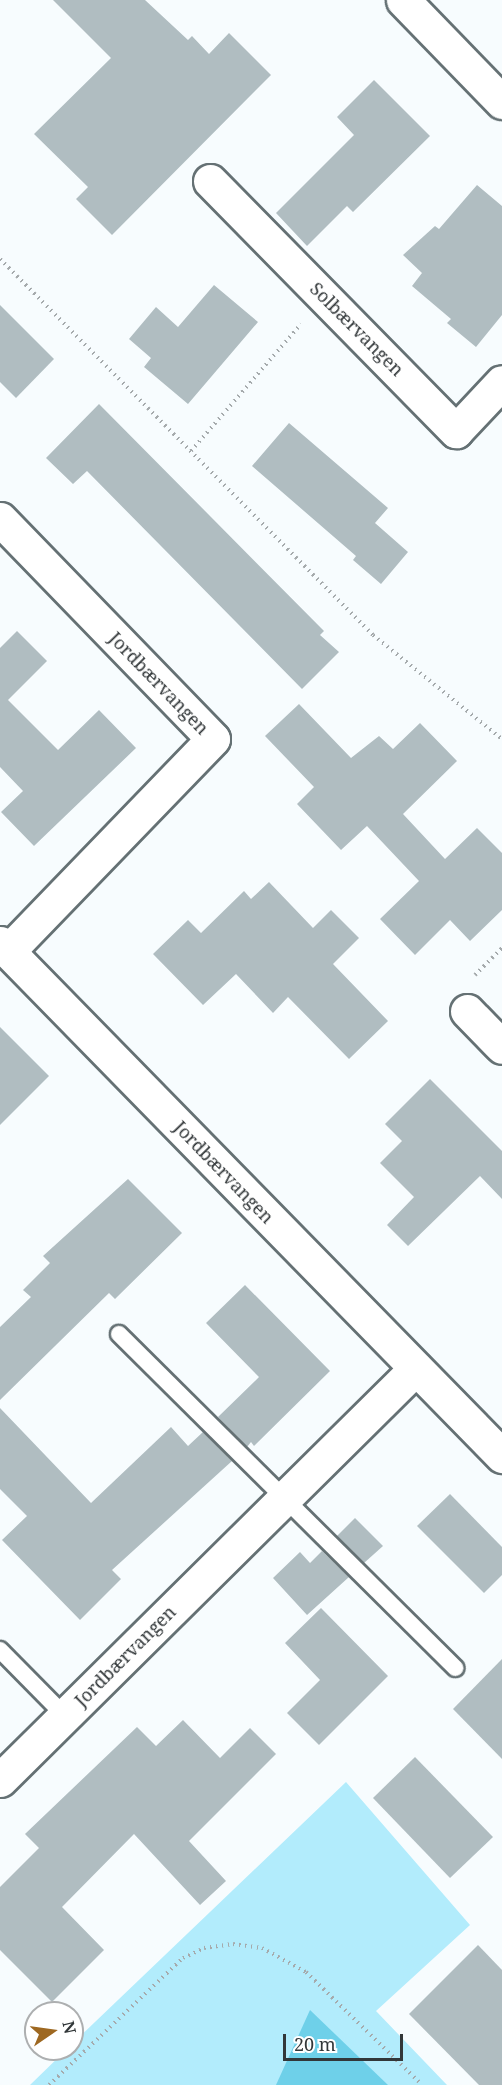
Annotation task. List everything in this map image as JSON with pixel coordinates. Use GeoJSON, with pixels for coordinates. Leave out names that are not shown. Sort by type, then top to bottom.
{"type":"FeatureCollection","features":[{"type":"Feature","properties":{"kind":"street"},"geometry":{"type":"LineString","coordinates":[[403,0],[502,102]]}},
{"type":"Feature","properties":{"kind":"street","name":"Solbærvangen"},"geometry":{"type":"LineString","coordinates":[[210,180],[456,431],[502,382]]}},
{"type":"Feature","properties":{"kind":"street","name":"Jordbærvangen"},"geometry":{"type":"LineString","coordinates":[[0,519],[213,739],[4,947],[502,1456]]}},
{"type":"Feature","properties":{"kind":"street"},"geometry":{"type":"LineString","coordinates":[[467,1011],[502,1047]]}},
{"type":"Feature","properties":{"kind":"street","name":"Jordbærvangen"},"geometry":{"type":"LineString","coordinates":[[0,1780],[416,1368]]}},
{"type":"Feature","properties":{"kind":"lane"},"geometry":{"type":"LineString","coordinates":[[119,1334],[455,1668]]}},
{"type":"Feature","properties":{"kind":"lane","name":"Jordbærvangen"},"geometry":{"type":"LineString","coordinates":[[0,1650],[65,1716]]}},
{"type":"Feature","properties":{"kind":"path"},"geometry":{"type":"LineString","coordinates":[[0,259],[373,635],[502,739]]}},
{"type":"Feature","properties":{"kind":"path"},"geometry":{"type":"LineString","coordinates":[[191,451],[324,297]]}},
{"type":"Feature","properties":{"kind":"path"},"geometry":{"type":"LineString","coordinates":[[49,2085],[183,1958],[204,1948],[233,1944],[262,1948],[306,1972],[422,2085]]}},
{"type":"Feature","properties":{"kind":"shaded area"},"geometry":{"type":"Polygon","coordinates":[[[346,1782],[470,1925],[376,2011],[447,2085],[30,2085],[55,2061],[84,2061],[84,2033],[346,1782]]]}},
{"type":"Feature","properties":{"kind":"shaded area"},"geometry":{"type":"Polygon","coordinates":[[[310,2010],[388,2085],[276,2085],[310,2010]]]}},
{"type":"Feature","properties":{"kind":"building"},"geometry":{"type":"Polygon","coordinates":[[[53,0],[145,0],[188,40],[192,36],[209,54],[229,33],[271,75],[112,235],[76,199],[88,187],[34,134],[111,58],[53,0]]]}},
{"type":"Feature","properties":{"kind":"building"},"geometry":{"type":"Polygon","coordinates":[[[374,80],[430,136],[353,212],[347,206],[307,246],[276,213],[354,135],[337,117],[374,80]]]}},
{"type":"Feature","properties":{"kind":"building"},"geometry":{"type":"Polygon","coordinates":[[[477,185],[502,206],[502,315],[476,347],[447,323],[451,319],[412,286],[422,273],[403,255],[435,226],[439,229],[477,185]]]}},
{"type":"Feature","properties":{"kind":"building"},"geometry":{"type":"Polygon","coordinates":[[[214,285],[258,322],[188,404],[144,367],[151,358],[129,339],[156,307],[178,327],[214,285]]]}},
{"type":"Feature","properties":{"kind":"building"},"geometry":{"type":"Polygon","coordinates":[[[0,305],[54,359],[16,398],[0,382],[0,305]]]}},
{"type":"Feature","properties":{"kind":"building"},"geometry":{"type":"Polygon","coordinates":[[[99,404],[324,631],[320,635],[339,652],[302,689],[87,471],[73,484],[46,458],[99,404]]]}},
{"type":"Feature","properties":{"kind":"building"},"geometry":{"type":"Polygon","coordinates":[[[289,423],[388,508],[375,523],[408,552],[381,584],[353,560],[356,556],[252,466],[289,423]]]}},
{"type":"Feature","properties":{"kind":"building"},"geometry":{"type":"Polygon","coordinates":[[[17,631],[47,661],[8,700],[58,750],[99,710],[136,748],[34,846],[1,812],[23,791],[0,767],[0,648],[17,631]]]}},
{"type":"Feature","properties":{"kind":"building"},"geometry":{"type":"Polygon","coordinates":[[[299,704],[351,758],[379,736],[393,749],[420,723],[457,761],[403,814],[445,859],[477,828],[502,853],[502,910],[470,941],[450,920],[415,955],[380,919],[419,881],[367,826],[341,850],[297,804],[314,787],[265,736],[299,704]]]}},
{"type":"Feature","properties":{"kind":"building"},"geometry":{"type":"Polygon","coordinates":[[[269,882],[313,928],[331,910],[359,938],[333,964],[388,1021],[349,1059],[288,997],[273,1013],[236,974],[203,1005],[153,954],[188,920],[201,933],[244,891],[251,899],[269,882]]]}},
{"type":"Feature","properties":{"kind":"building"},"geometry":{"type":"Polygon","coordinates":[[[0,1027],[49,1076],[0,1125],[0,1027]]]}},
{"type":"Feature","properties":{"kind":"building"},"geometry":{"type":"Polygon","coordinates":[[[430,1079],[502,1151],[502,1199],[480,1176],[408,1246],[387,1225],[414,1197],[380,1163],[402,1141],[385,1124],[430,1079]]]}},
{"type":"Feature","properties":{"kind":"building"},"geometry":{"type":"Polygon","coordinates":[[[128,1179],[182,1233],[115,1299],[109,1293],[0,1400],[0,1327],[31,1297],[23,1290],[50,1263],[43,1256],[128,1179]]]}},
{"type":"Feature","properties":{"kind":"building"},"geometry":{"type":"Polygon","coordinates":[[[245,1285],[330,1371],[254,1446],[251,1442],[247,1447],[218,1417],[259,1377],[206,1323],[245,1285]]]}},
{"type":"Feature","properties":{"kind":"building"},"geometry":{"type":"Polygon","coordinates":[[[0,1408],[91,1503],[171,1427],[188,1446],[203,1432],[232,1461],[112,1570],[121,1579],[80,1620],[2,1540],[27,1516],[0,1489],[0,1408]]]}},
{"type":"Feature","properties":{"kind":"building"},"geometry":{"type":"Polygon","coordinates":[[[450,1494],[502,1547],[502,1575],[484,1593],[417,1526],[450,1494]]]}},
{"type":"Feature","properties":{"kind":"building"},"geometry":{"type":"Polygon","coordinates":[[[355,1518],[383,1546],[364,1563],[337,1536],[355,1518]]]}},
{"type":"Feature","properties":{"kind":"building"},"geometry":{"type":"Polygon","coordinates":[[[322,1551],[349,1577],[307,1615],[273,1578],[300,1552],[310,1563],[322,1551]]]}},
{"type":"Feature","properties":{"kind":"building"},"geometry":{"type":"Polygon","coordinates":[[[321,1608],[388,1676],[319,1745],[287,1713],[320,1680],[285,1643],[321,1608]]]}},
{"type":"Feature","properties":{"kind":"building"},"geometry":{"type":"Polygon","coordinates":[[[502,1659],[502,1759],[453,1709],[502,1659]]]}},
{"type":"Feature","properties":{"kind":"building"},"geometry":{"type":"Polygon","coordinates":[[[183,1720],[220,1758],[250,1728],[276,1754],[189,1841],[226,1881],[200,1905],[134,1834],[62,1907],[104,1950],[51,2001],[0,1950],[0,1887],[39,1848],[25,1834],[137,1727],[156,1746],[183,1720]]]}},
{"type":"Feature","properties":{"kind":"building"},"geometry":{"type":"Polygon","coordinates":[[[415,1757],[493,1837],[450,1878],[373,1798],[415,1757]]]}},
{"type":"Feature","properties":{"kind":"building"},"geometry":{"type":"Polygon","coordinates":[[[478,1945],[502,1970],[502,2085],[479,2085],[409,2014],[478,1945]]]}}]}
